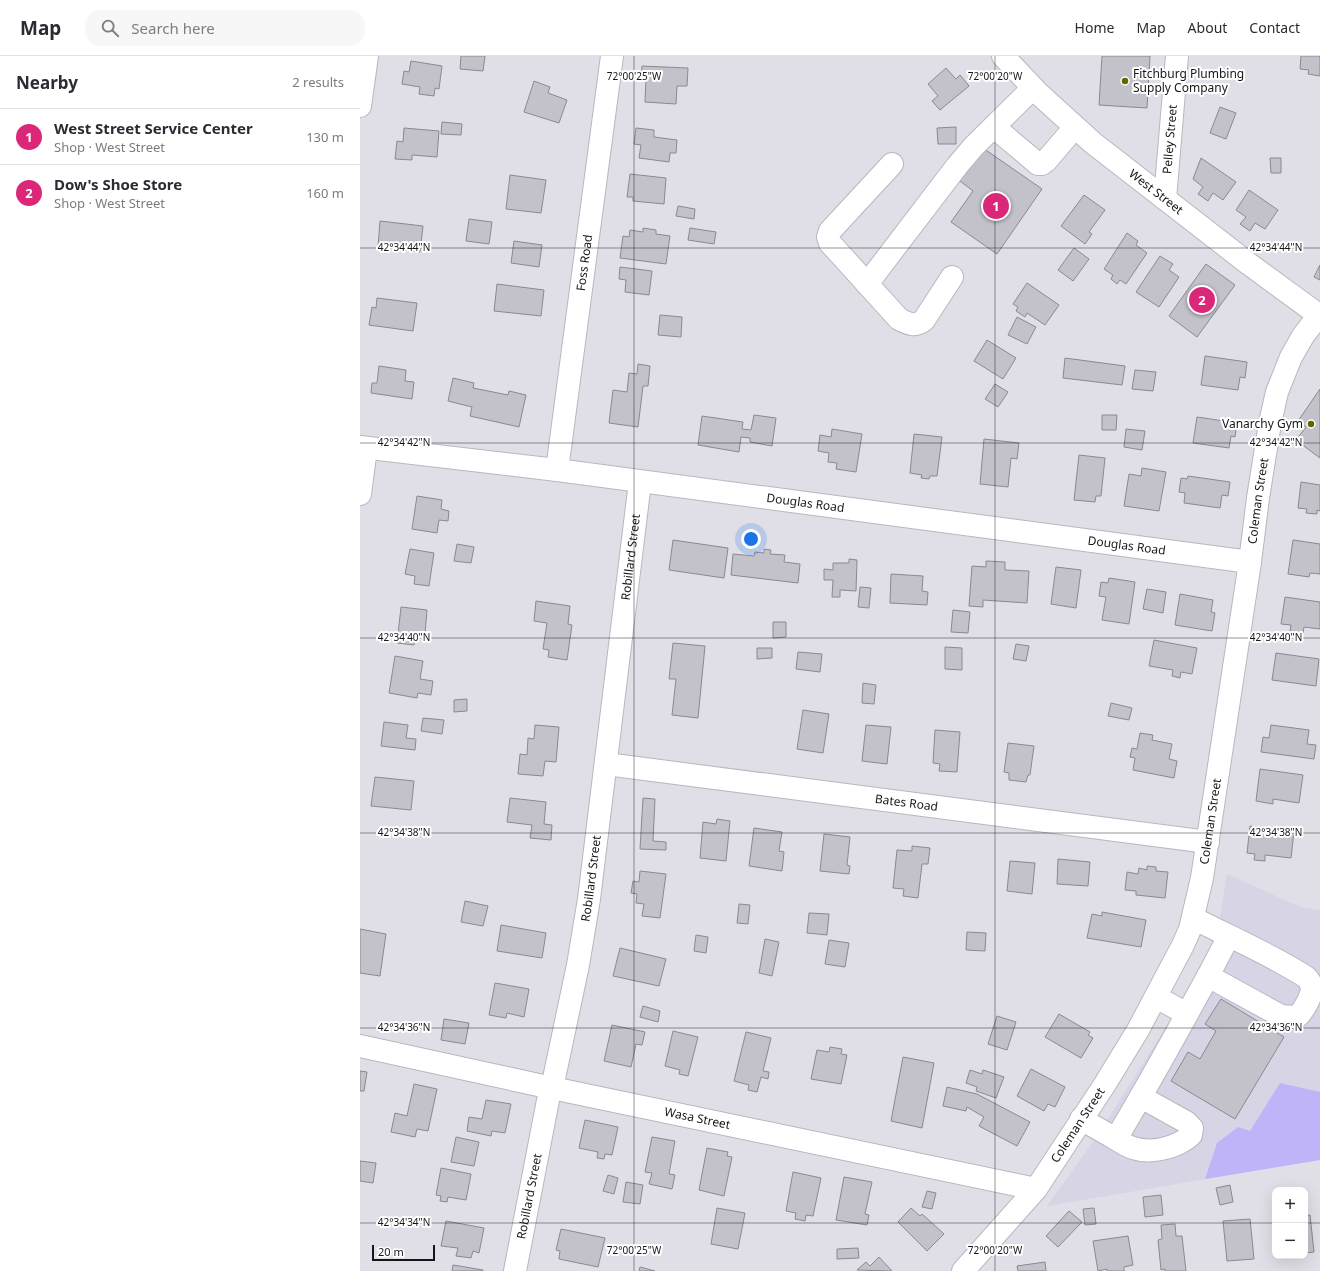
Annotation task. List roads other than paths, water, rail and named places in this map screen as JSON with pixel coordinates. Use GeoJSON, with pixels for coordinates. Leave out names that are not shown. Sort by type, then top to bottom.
{"type":"FeatureCollection","features":[{"type":"Feature","properties":{"kind":"street"},"geometry":{"type":"LineString","coordinates":[[360,106],[367,56]]}},
{"type":"Feature","properties":{"kind":"street","name":"Foss Road"},"geometry":{"type":"LineString","coordinates":[[557,470],[612,56]]}},
{"type":"Feature","properties":{"kind":"street","name":"West Street"},"geometry":{"type":"LineString","coordinates":[[1003,56],[1033,88],[1093,143],[1319,316]]}},
{"type":"Feature","properties":{"kind":"street","name":"Pelley Street"},"geometry":{"type":"LineString","coordinates":[[1165,199],[1177,56]]}},
{"type":"Feature","properties":{"kind":"street"},"geometry":{"type":"LineString","coordinates":[[867,284],[957,166],[974,146],[1033,88]]}},
{"type":"Feature","properties":{"kind":"street"},"geometry":{"type":"LineString","coordinates":[[994,127],[1038,164],[1042,164],[1046,161],[1075,127]]}},
{"type":"Feature","properties":{"kind":"street"},"geometry":{"type":"LineString","coordinates":[[892,164],[830,231],[828,237],[830,243],[899,319],[914,325],[921,323],[924,320],[952,277]]}},
{"type":"Feature","properties":{"kind":"street","name":"Coleman Street"},"geometry":{"type":"LineString","coordinates":[[963,1271],[1036,1189],[1138,1030],[1183,945],[1192,918],[1202,878],[1250,562],[1258,498],[1277,392],[1291,357],[1303,336],[1319,316]]}},
{"type":"Feature","properties":{"kind":"street"},"geometry":{"type":"LineString","coordinates":[[360,494],[363,447]]}},
{"type":"Feature","properties":{"kind":"street","name":"Douglas Road"},"geometry":{"type":"LineString","coordinates":[[363,447],[557,470],[1250,562]]}},
{"type":"Feature","properties":{"kind":"street","name":"Robillard Street"},"geometry":{"type":"LineString","coordinates":[[515,1271],[549,1095],[552,1088],[578,965],[589,899],[640,482]]}},
{"type":"Feature","properties":{"kind":"street","name":"Bates Road"},"geometry":{"type":"LineString","coordinates":[[606,764],[1208,842]]}},
{"type":"Feature","properties":{"kind":"street"},"geometry":{"type":"LineString","coordinates":[[1192,918],[1306,977],[1311,984],[1312,989],[1301,1014],[1294,1017],[1281,1016],[1208,976]]}},
{"type":"Feature","properties":{"kind":"street"},"geometry":{"type":"LineString","coordinates":[[1116,1139],[1141,1097],[1229,936]]}},
{"type":"Feature","properties":{"kind":"street"},"geometry":{"type":"LineString","coordinates":[[1156,997],[1187,1014]]}},
{"type":"Feature","properties":{"kind":"street","name":"Wasa Street"},"geometry":{"type":"LineString","coordinates":[[360,1046],[552,1088],[1036,1189]]}},
{"type":"Feature","properties":{"kind":"street"},"geometry":{"type":"LineString","coordinates":[[1081,1119],[1132,1148],[1140,1150],[1162,1149],[1181,1143],[1191,1135],[1192,1128],[1186,1122],[1141,1097]]}},
{"type":"Feature","properties":{"kind":"place","name":"Fitchburg Plumbing Supply Company"},"geometry":{"type":"Point","coordinates":[1125,81]}},
{"type":"Feature","properties":{"kind":"place","name":"West Street Service Center"},"geometry":{"type":"Point","coordinates":[996,206]}},
{"type":"Feature","properties":{"kind":"place","name":"Dow's Shoe Store"},"geometry":{"type":"Point","coordinates":[1202,300]}},
{"type":"Feature","properties":{"kind":"place","name":"Vanarchy Gym"},"geometry":{"type":"Point","coordinates":[1311,424]}}]}
